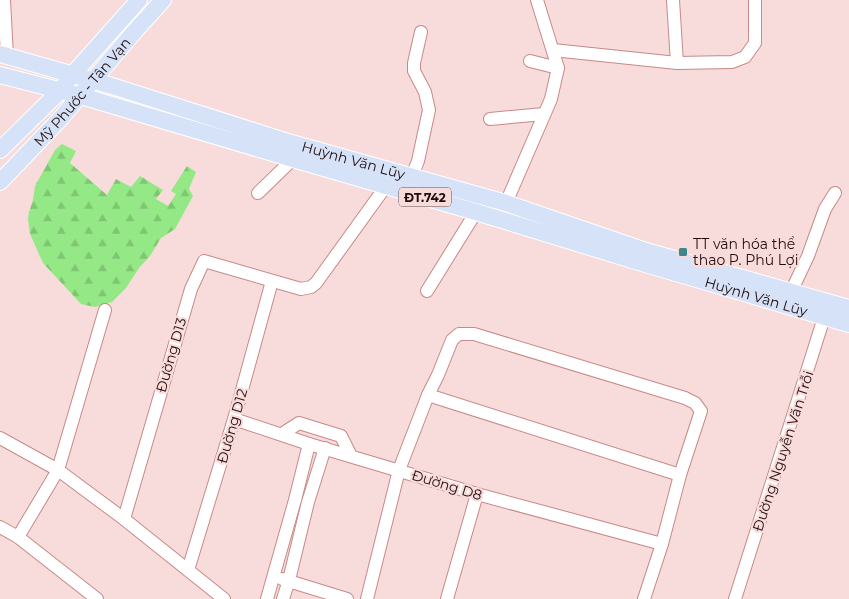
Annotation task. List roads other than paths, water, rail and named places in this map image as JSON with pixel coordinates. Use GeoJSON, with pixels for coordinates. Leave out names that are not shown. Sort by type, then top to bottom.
{"type":"FeatureCollection","features":[{"type":"Feature","properties":{"kind":"main road","name":"Mỹ Phước - Tân Vạn"},"geometry":{"type":"LineString","coordinates":[[0,150],[60,90],[72,74],[139,0]]}},
{"type":"Feature","properties":{"kind":"main road","name":"Mỹ Phước - Tân Vạn"},"geometry":{"type":"LineString","coordinates":[[0,182],[60,120],[163,0]]}},
{"type":"Feature","properties":{"kind":"main road","name":"Huỳnh Văn Lũy"},"geometry":{"type":"LineString","coordinates":[[4,55],[72,74],[288,142],[506,203],[646,251],[791,292],[827,310],[849,324]]}},
{"type":"Feature","properties":{"kind":"main road","name":"Huỳnh Văn Lũy"},"geometry":{"type":"LineString","coordinates":[[0,75],[81,96],[476,212],[632,260],[827,310],[849,308]]}},
{"type":"Feature","properties":{"kind":"street"},"geometry":{"type":"LineString","coordinates":[[4,0],[4,55]]}},
{"type":"Feature","properties":{"kind":"street"},"geometry":{"type":"LineString","coordinates":[[506,203],[551,99],[558,68],[538,0]]}},
{"type":"Feature","properties":{"kind":"street"},"geometry":{"type":"LineString","coordinates":[[673,0],[677,63]]}},
{"type":"Feature","properties":{"kind":"street"},"geometry":{"type":"LineString","coordinates":[[553,50],[677,63],[732,62],[745,56],[755,43],[755,0]]}},
{"type":"Feature","properties":{"kind":"street"},"geometry":{"type":"LineString","coordinates":[[412,176],[418,161],[429,110],[425,92],[414,71],[414,63],[422,32]]}},
{"type":"Feature","properties":{"kind":"street"},"geometry":{"type":"LineString","coordinates":[[530,61],[558,68]]}},
{"type":"Feature","properties":{"kind":"street"},"geometry":{"type":"LineString","coordinates":[[490,119],[544,114]]}},
{"type":"Feature","properties":{"kind":"street"},"geometry":{"type":"LineString","coordinates":[[258,193],[293,159]]}},
{"type":"Feature","properties":{"kind":"street"},"geometry":{"type":"LineString","coordinates":[[272,281],[301,289],[311,287],[316,283],[386,186]]}},
{"type":"Feature","properties":{"kind":"street"},"geometry":{"type":"LineString","coordinates":[[791,292],[808,256],[825,209],[835,193]]}},
{"type":"Feature","properties":{"kind":"street"},"geometry":{"type":"LineString","coordinates":[[427,291],[476,212]]}},
{"type":"Feature","properties":{"kind":"street","name":"Đường D13"},"geometry":{"type":"LineString","coordinates":[[124,519],[191,289],[204,261],[272,281]]}},
{"type":"Feature","properties":{"kind":"street","name":"Đường D12"},"geometry":{"type":"LineString","coordinates":[[188,570],[234,419],[272,281]]}},
{"type":"Feature","properties":{"kind":"street"},"geometry":{"type":"LineString","coordinates":[[18,537],[58,470],[106,310]]}},
{"type":"Feature","properties":{"kind":"street","name":"Đường Nguyễn Văn Trỗi"},"geometry":{"type":"LineString","coordinates":[[735,599],[827,310]]}},
{"type":"Feature","properties":{"kind":"street"},"geometry":{"type":"LineString","coordinates":[[367,599],[399,470],[452,340],[460,334],[474,334],[685,398],[695,403],[701,411],[680,475],[662,544],[644,599]]}},
{"type":"Feature","properties":{"kind":"street"},"geometry":{"type":"LineString","coordinates":[[428,395],[680,475]]}},
{"type":"Feature","properties":{"kind":"street","name":"Đường D8"},"geometry":{"type":"LineString","coordinates":[[234,419],[309,444],[477,494],[662,544]]}},
{"type":"Feature","properties":{"kind":"street"},"geometry":{"type":"LineString","coordinates":[[282,434],[299,423],[341,436],[351,456]]}},
{"type":"Feature","properties":{"kind":"street"},"geometry":{"type":"LineString","coordinates":[[0,438],[58,470],[124,519],[224,599]]}},
{"type":"Feature","properties":{"kind":"street"},"geometry":{"type":"LineString","coordinates":[[267,599],[309,444]]}},
{"type":"Feature","properties":{"kind":"street"},"geometry":{"type":"LineString","coordinates":[[283,599],[308,502],[325,448]]}},
{"type":"Feature","properties":{"kind":"street"},"geometry":{"type":"LineString","coordinates":[[447,599],[477,494]]}},
{"type":"Feature","properties":{"kind":"street"},"geometry":{"type":"LineString","coordinates":[[295,500],[308,502]]}},
{"type":"Feature","properties":{"kind":"street"},"geometry":{"type":"LineString","coordinates":[[0,527],[18,537],[97,599]]}},
{"type":"Feature","properties":{"kind":"street"},"geometry":{"type":"LineString","coordinates":[[274,577],[347,599]]}},
{"type":"Feature","properties":{"kind":"place","name":"TT văn hóa thể thao P. Phú Lợi"},"geometry":{"type":"Point","coordinates":[683,252]}}]}
